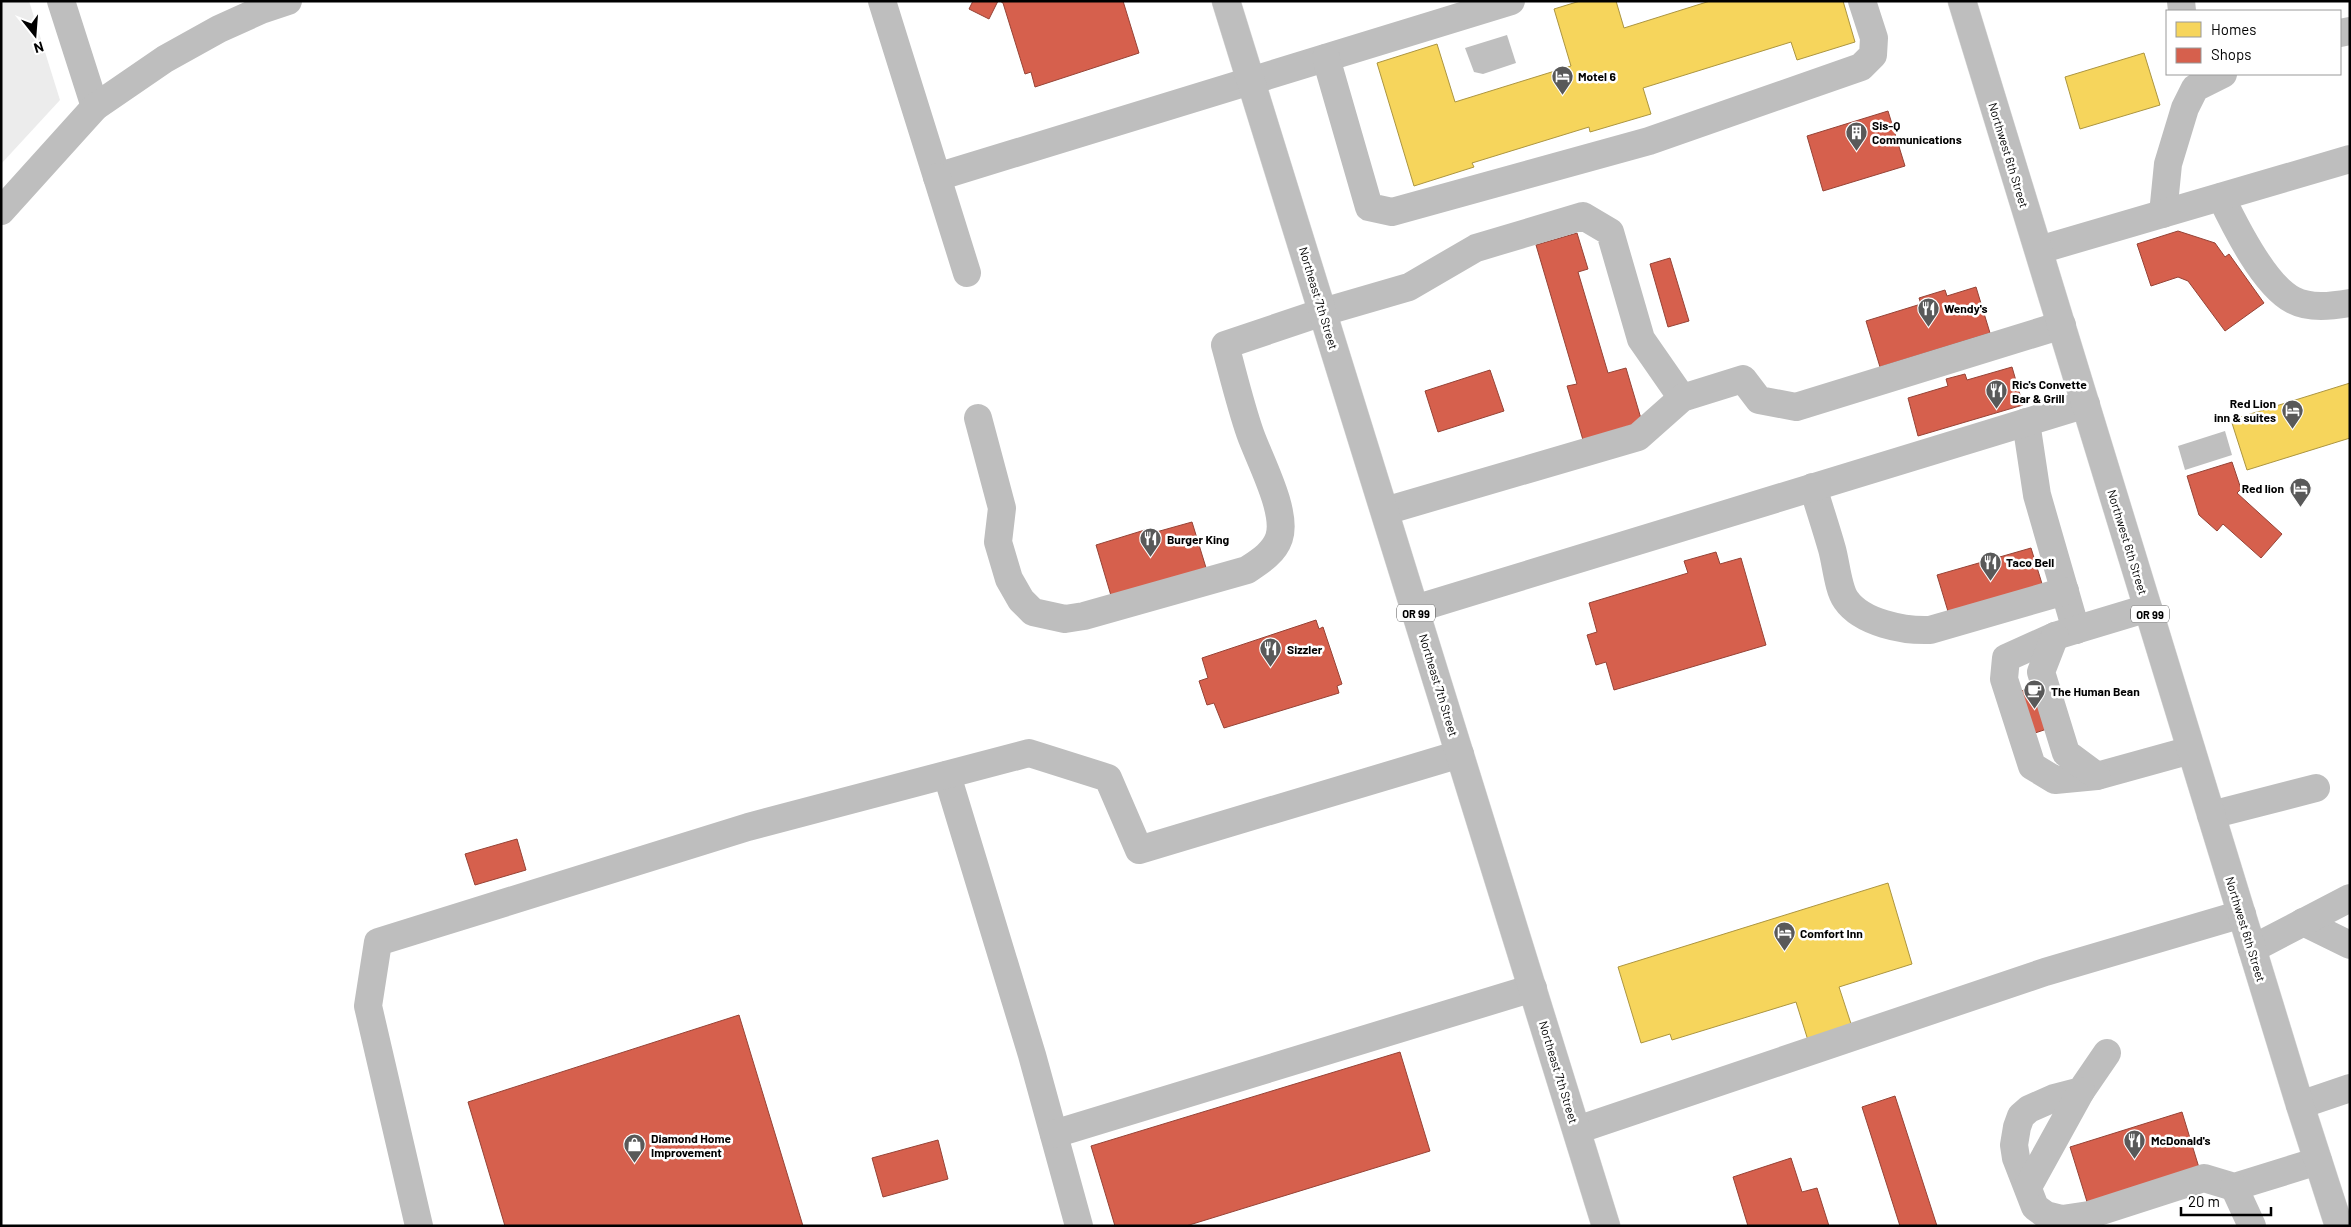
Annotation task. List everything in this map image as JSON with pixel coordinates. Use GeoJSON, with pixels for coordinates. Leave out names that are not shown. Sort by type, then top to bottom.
{"type":"FeatureCollection","features":[{"type":"Feature","properties":{"kind":"main road"},"geometry":{"type":"LineString","coordinates":[[61,1],[95,107]]}},
{"type":"Feature","properties":{"kind":"main road"},"geometry":{"type":"LineString","coordinates":[[1,211],[95,107],[165,60],[219,29],[261,10],[288,1]]}},
{"type":"Feature","properties":{"kind":"main road"},"geometry":{"type":"LineString","coordinates":[[882,1],[966,273]]}},
{"type":"Feature","properties":{"kind":"main road","name":"Northeast 7th Street"},"geometry":{"type":"LineString","coordinates":[[1226,1],[1606,1226]]}},
{"type":"Feature","properties":{"kind":"main road"},"geometry":{"type":"LineString","coordinates":[[937,177],[1511,1]]}},
{"type":"Feature","properties":{"kind":"main road"},"geometry":{"type":"LineString","coordinates":[[1326,58],[1369,207],[1392,212],[1649,141],[1862,67],[1873,55],[1874,38],[1862,1]]}},
{"type":"Feature","properties":{"kind":"main road","name":"Northwest 6th Street"},"geometry":{"type":"LineString","coordinates":[[1962,1],[2300,1105],[2339,1226]]}},
{"type":"Feature","properties":{"kind":"main road"},"geometry":{"type":"LineString","coordinates":[[2163,214],[2168,164],[2194,81],[2219,75]]}},
{"type":"Feature","properties":{"kind":"main road"},"geometry":{"type":"LineString","coordinates":[[2039,250],[2350,159]]}},
{"type":"Feature","properties":{"kind":"main road"},"geometry":{"type":"LineString","coordinates":[[2221,197],[2238,232],[2273,284],[2293,300],[2308,305],[2331,306],[2350,303]]}},
{"type":"Feature","properties":{"kind":"main road"},"geometry":{"type":"LineString","coordinates":[[978,418],[1002,508],[998,542],[1009,579],[1021,600],[1033,612],[1065,619],[1084,616],[1247,570],[1266,557],[1279,539],[1280,525],[1271,486],[1250,434],[1224,345],[1323,312],[1409,287],[1476,248],[1584,216],[1610,232],[1641,339],[1682,398]]}},
{"type":"Feature","properties":{"kind":"main road"},"geometry":{"type":"LineString","coordinates":[[1384,511],[1638,437],[1682,398],[1743,379],[1759,400],[1796,407],[2062,325]]}},
{"type":"Feature","properties":{"kind":"main road"},"geometry":{"type":"LineString","coordinates":[[1415,609],[2086,404]]}},
{"type":"Feature","properties":{"kind":"main road"},"geometry":{"type":"LineString","coordinates":[[2026,422],[2037,495],[2065,591],[2066,633],[2041,672],[2066,753],[2098,776]]}},
{"type":"Feature","properties":{"kind":"main road"},"geometry":{"type":"LineString","coordinates":[[1813,486],[1846,601],[1868,617],[1890,626],[1912,631],[1930,630],[2065,591]]}},
{"type":"Feature","properties":{"kind":"main road"},"geometry":{"type":"LineString","coordinates":[[2148,608],[2066,633],[2006,658],[2004,679],[2032,766],[2055,780],[2098,776],[2191,750]]}},
{"type":"Feature","properties":{"kind":"main road"},"geometry":{"type":"LineString","coordinates":[[419,1226],[368,1006],[378,942],[748,827],[1029,753],[1108,778],[1139,850],[1460,754]]}},
{"type":"Feature","properties":{"kind":"main road"},"geometry":{"type":"LineString","coordinates":[[947,775],[1032,1055],[1078,1226]]}},
{"type":"Feature","properties":{"kind":"main road"},"geometry":{"type":"LineString","coordinates":[[2211,815],[2316,788]]}},
{"type":"Feature","properties":{"kind":"main road"},"geometry":{"type":"LineString","coordinates":[[2252,949],[2350,898]]}},
{"type":"Feature","properties":{"kind":"main road"},"geometry":{"type":"LineString","coordinates":[[1576,1130],[2046,972],[2242,914]]}},
{"type":"Feature","properties":{"kind":"main road"},"geometry":{"type":"LineString","coordinates":[[2303,922],[2350,945]]}},
{"type":"Feature","properties":{"kind":"main road"},"geometry":{"type":"LineString","coordinates":[[1054,1134],[1533,988]]}},
{"type":"Feature","properties":{"kind":"main road"},"geometry":{"type":"LineString","coordinates":[[2028,1187],[2081,1091],[2107,1053]]}},
{"type":"Feature","properties":{"kind":"main road"},"geometry":{"type":"LineString","coordinates":[[2300,1105],[2350,1088]]}},
{"type":"Feature","properties":{"kind":"main road"},"geometry":{"type":"LineString","coordinates":[[2081,1091],[2054,1098],[2029,1109],[2021,1116],[2014,1145],[2016,1158],[2035,1207],[2046,1215],[2062,1219],[2088,1215],[2204,1178],[2234,1187],[2318,1161]]}},
{"type":"Feature","properties":{"kind":"main road"},"geometry":{"type":"LineString","coordinates":[[2234,1187],[2252,1226]]}},
{"type":"Feature","properties":{"kind":"shaded area"},"geometry":{"type":"Polygon","coordinates":[[[1,1],[29,1],[60,100],[1,164],[1,1]]]}},
{"type":"Feature","properties":{"kind":"shaded area"},"geometry":{"type":"Polygon","coordinates":[[[1507,35],[1516,63],[1483,74],[1474,72],[1465,48],[1507,35]]]}},
{"type":"Feature","properties":{"kind":"shaded area"},"geometry":{"type":"Polygon","coordinates":[[[2225,431],[2232,455],[2185,470],[2178,446],[2225,431]]]}},
{"type":"Feature","properties":{"kind":"building: Homes","name":"Motel 6"},"geometry":{"type":"Polygon","coordinates":[[[1580,1],[1616,1],[1624,28],[1710,1],[1843,1],[1855,42],[1797,60],[1791,42],[1643,88],[1651,114],[1590,132],[1589,127],[1472,163],[1474,167],[1414,186],[1377,63],[1437,44],[1455,102],[1571,66],[1554,9],[1580,1]]]}},
{"type":"Feature","properties":{"kind":"building: Homes"},"geometry":{"type":"Polygon","coordinates":[[[2144,53],[2160,105],[2080,129],[2065,77],[2144,53]]]}},
{"type":"Feature","properties":{"kind":"building: Homes","name":"Red Lion inn & suites"},"geometry":{"type":"Polygon","coordinates":[[[2350,383],[2350,438],[2247,470],[2231,420],[2350,383]]]}},
{"type":"Feature","properties":{"kind":"building: Homes"},"geometry":{"type":"Polygon","coordinates":[[[1888,883],[1912,964],[1839,987],[1855,1036],[1811,1050],[1796,1002],[1672,1040],[1670,1034],[1641,1043],[1618,967],[1888,883]]]}},
{"type":"Feature","properties":{"kind":"building: Shops"},"geometry":{"type":"Polygon","coordinates":[[[973,1],[998,1],[989,19],[969,9],[973,1]]]}},
{"type":"Feature","properties":{"kind":"building: Shops"},"geometry":{"type":"Polygon","coordinates":[[[1000,1],[1123,1],[1139,53],[1035,87],[1031,72],[1025,74],[1003,3],[1000,1]]]}},
{"type":"Feature","properties":{"kind":"building: Shops","name":"Sis-Q Communications"},"geometry":{"type":"Polygon","coordinates":[[[1888,111],[1905,166],[1823,191],[1807,136],[1888,111]]]}},
{"type":"Feature","properties":{"kind":"building: Shops"},"geometry":{"type":"Polygon","coordinates":[[[2178,231],[2215,243],[2225,257],[2229,254],[2264,303],[2225,331],[2188,281],[2178,277],[2151,286],[2137,244],[2178,231]]]}},
{"type":"Feature","properties":{"kind":"building: Shops"},"geometry":{"type":"Polygon","coordinates":[[[1577,233],[1588,269],[1578,272],[1608,373],[1626,368],[1642,422],[1583,440],[1567,386],[1577,384],[1536,245],[1577,233]]]}},
{"type":"Feature","properties":{"kind":"building: Shops"},"geometry":{"type":"Polygon","coordinates":[[[1670,258],[1689,321],[1668,327],[1650,264],[1670,258]]]}},
{"type":"Feature","properties":{"kind":"building: Shops","name":"Wendy's"},"geometry":{"type":"Polygon","coordinates":[[[1976,287],[1990,333],[1880,367],[1866,321],[1921,304],[1919,298],[1945,290],[1947,296],[1976,287]]]}},
{"type":"Feature","properties":{"kind":"building: Shops"},"geometry":{"type":"Polygon","coordinates":[[[2012,367],[2023,405],[1918,436],[1908,398],[1948,386],[1946,379],[1965,374],[1967,380],[2012,367]]]}},
{"type":"Feature","properties":{"kind":"building: Shops"},"geometry":{"type":"Polygon","coordinates":[[[1490,370],[1504,411],[1438,432],[1425,391],[1490,370]]]}},
{"type":"Feature","properties":{"kind":"building: Shops"},"geometry":{"type":"Polygon","coordinates":[[[2232,462],[2241,489],[2237,493],[2282,534],[2261,558],[2223,524],[2217,531],[2199,515],[2187,476],[2232,462]]]}},
{"type":"Feature","properties":{"kind":"building: Shops","name":"Burger King"},"geometry":{"type":"Polygon","coordinates":[[[1192,522],[1207,571],[1112,599],[1096,545],[1148,529],[1149,534],[1192,522]]]}},
{"type":"Feature","properties":{"kind":"building: Shops","name":"Taco Bell"},"geometry":{"type":"Polygon","coordinates":[[[2031,548],[2043,587],[1950,618],[1937,575],[2031,548]]]}},
{"type":"Feature","properties":{"kind":"building: Shops"},"geometry":{"type":"Polygon","coordinates":[[[1716,552],[1720,564],[1741,558],[1766,645],[1614,690],[1606,662],[1596,665],[1587,635],[1597,632],[1589,603],[1688,573],[1684,561],[1716,552]]]}},
{"type":"Feature","properties":{"kind":"building: Shops","name":"Sizzler"},"geometry":{"type":"Polygon","coordinates":[[[1316,620],[1319,629],[1323,627],[1342,684],[1337,686],[1339,693],[1224,728],[1214,703],[1207,705],[1199,681],[1208,678],[1202,658],[1316,620]]]}},
{"type":"Feature","properties":{"kind":"building: Shops","name":"The Human Bean"},"geometry":{"type":"Polygon","coordinates":[[[2036,686],[2050,728],[2035,733],[2021,691],[2036,686]]]}},
{"type":"Feature","properties":{"kind":"building: Shops"},"geometry":{"type":"Polygon","coordinates":[[[517,839],[526,870],[475,885],[465,854],[517,839]]]}},
{"type":"Feature","properties":{"kind":"building: Shops","name":"Diamond Home Improvement"},"geometry":{"type":"Polygon","coordinates":[[[739,1015],[803,1226],[505,1226],[468,1102],[739,1015]]]}},
{"type":"Feature","properties":{"kind":"building: Shops"},"geometry":{"type":"Polygon","coordinates":[[[1400,1052],[1430,1151],[1186,1226],[1115,1226],[1091,1146],[1400,1052]]]}},
{"type":"Feature","properties":{"kind":"building: Shops"},"geometry":{"type":"Polygon","coordinates":[[[1895,1096],[1937,1226],[1900,1226],[1862,1107],[1895,1096]]]}},
{"type":"Feature","properties":{"kind":"building: Shops","name":"McDonald's"},"geometry":{"type":"Polygon","coordinates":[[[2182,1112],[2200,1171],[2088,1205],[2070,1147],[2182,1112]]]}},
{"type":"Feature","properties":{"kind":"building: Shops"},"geometry":{"type":"Polygon","coordinates":[[[938,1140],[948,1179],[883,1197],[872,1158],[938,1140]]]}},
{"type":"Feature","properties":{"kind":"building: Shops"},"geometry":{"type":"Polygon","coordinates":[[[1791,1158],[1802,1192],[1817,1188],[1829,1226],[1748,1226],[1733,1177],[1791,1158]]]}},
{"type":"Feature","properties":{"kind":"place","name":"Motel 6"},"geometry":{"type":"Point","coordinates":[1562,95]}},
{"type":"Feature","properties":{"kind":"place","name":"Sis-Q Communications"},"geometry":{"type":"Point","coordinates":[1856,151]}},
{"type":"Feature","properties":{"kind":"place","name":"Wendy's"},"geometry":{"type":"Point","coordinates":[1928,327]}},
{"type":"Feature","properties":{"kind":"place","name":"Ric's Convette Bar & Grill"},"geometry":{"type":"Point","coordinates":[1996,410]}},
{"type":"Feature","properties":{"kind":"place","name":"Red Lion inn & suites"},"geometry":{"type":"Point","coordinates":[2292,429]}},
{"type":"Feature","properties":{"kind":"place","name":"Red lion"},"geometry":{"type":"Point","coordinates":[2300,507]}},
{"type":"Feature","properties":{"kind":"place","name":"Burger King"},"geometry":{"type":"Point","coordinates":[1151,558]}},
{"type":"Feature","properties":{"kind":"place","name":"Taco Bell"},"geometry":{"type":"Point","coordinates":[1990,581]}},
{"type":"Feature","properties":{"kind":"place","name":"Sizzler"},"geometry":{"type":"Point","coordinates":[1271,668]}},
{"type":"Feature","properties":{"kind":"place","name":"The Human Bean"},"geometry":{"type":"Point","coordinates":[2035,710]}},
{"type":"Feature","properties":{"kind":"place","name":"Comfort Inn"},"geometry":{"type":"Point","coordinates":[1784,952]}},
{"type":"Feature","properties":{"kind":"place","name":"McDonald's"},"geometry":{"type":"Point","coordinates":[2135,1159]}},
{"type":"Feature","properties":{"kind":"place","name":"Diamond Home Improvement"},"geometry":{"type":"Point","coordinates":[635,1164]}}]}
